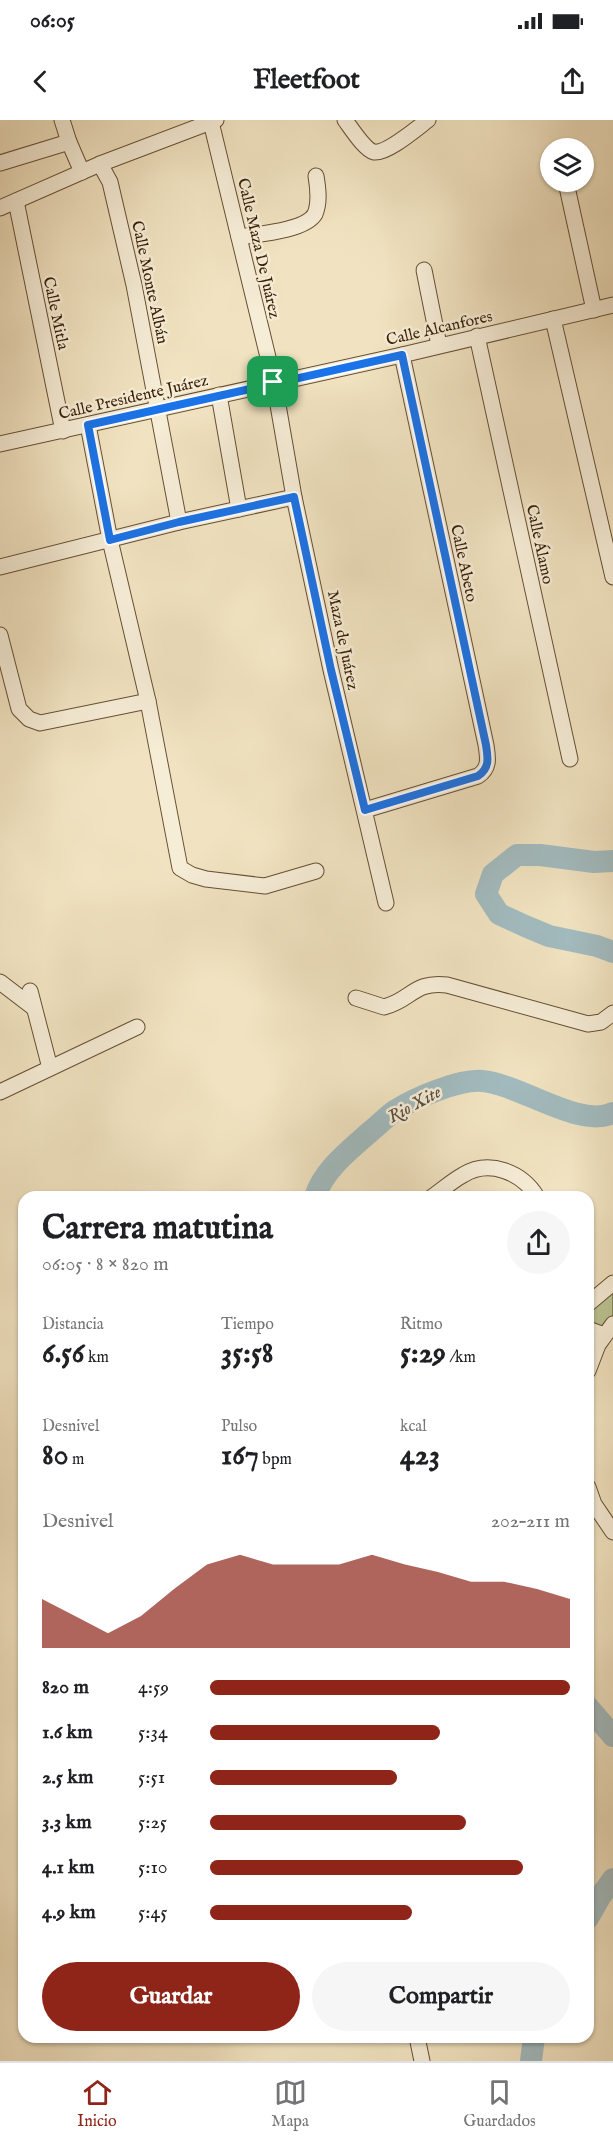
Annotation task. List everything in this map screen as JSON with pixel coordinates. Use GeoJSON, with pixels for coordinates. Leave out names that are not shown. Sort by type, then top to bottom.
{"type":"FeatureCollection","features":[{"type":"Feature","properties":{"kind":"street"},"geometry":{"type":"LineString","coordinates":[[62,120],[82,172]]}},
{"type":"Feature","properties":{"kind":"street"},"geometry":{"type":"LineString","coordinates":[[345,120],[366,147],[374,152],[386,150],[428,120]]}},
{"type":"Feature","properties":{"kind":"street"},"geometry":{"type":"LineString","coordinates":[[0,208],[100,164],[213,121]]}},
{"type":"Feature","properties":{"kind":"street","name":"Calle Maza De Juárez"},"geometry":{"type":"LineString","coordinates":[[213,121],[273,382]]}},
{"type":"Feature","properties":{"kind":"street"},"geometry":{"type":"LineString","coordinates":[[0,163],[69,142]]}},
{"type":"Feature","properties":{"kind":"street","name":"Calle Monte Albán"},"geometry":{"type":"LineString","coordinates":[[100,164],[110,182],[119,216],[179,522]]}},
{"type":"Feature","properties":{"kind":"street"},"geometry":{"type":"LineString","coordinates":[[239,237],[294,227],[310,220],[317,208],[316,176]]}},
{"type":"Feature","properties":{"kind":"street"},"geometry":{"type":"LineString","coordinates":[[568,192],[594,310]]}},
{"type":"Feature","properties":{"kind":"street","name":"Calle Mitla"},"geometry":{"type":"LineString","coordinates":[[16,201],[63,431]]}},
{"type":"Feature","properties":{"kind":"street"},"geometry":{"type":"LineString","coordinates":[[424,270],[439,345]]}},
{"type":"Feature","properties":{"kind":"street","name":"Calle Alcanfores"},"geometry":{"type":"LineString","coordinates":[[273,382],[402,355],[613,305]]}},
{"type":"Feature","properties":{"kind":"street"},"geometry":{"type":"LineString","coordinates":[[553,319],[613,577]]}},
{"type":"Feature","properties":{"kind":"street","name":"Calle Álamo"},"geometry":{"type":"LineString","coordinates":[[477,336],[570,759]]}},
{"type":"Feature","properties":{"kind":"street","name":"Calle Abeto"},"geometry":{"type":"LineString","coordinates":[[365,810],[478,776],[488,766],[486,745],[402,355]]}},
{"type":"Feature","properties":{"kind":"street","name":"Calle Presidente Juárez"},"geometry":{"type":"LineString","coordinates":[[0,444],[273,382]]}},
{"type":"Feature","properties":{"kind":"street","name":"Maza de Juárez"},"geometry":{"type":"LineString","coordinates":[[273,382],[294,497],[331,670],[386,903]]}},
{"type":"Feature","properties":{"kind":"street"},"geometry":{"type":"LineString","coordinates":[[219,395],[239,509]]}},
{"type":"Feature","properties":{"kind":"street"},"geometry":{"type":"LineString","coordinates":[[88,425],[110,540],[148,701],[180,868],[206,879],[265,886],[316,871]]}},
{"type":"Feature","properties":{"kind":"street"},"geometry":{"type":"LineString","coordinates":[[0,567],[179,522],[294,497]]}},
{"type":"Feature","properties":{"kind":"street"},"geometry":{"type":"LineString","coordinates":[[0,634],[19,709],[29,719],[40,723],[148,701]]}},
{"type":"Feature","properties":{"kind":"street"},"geometry":{"type":"LineString","coordinates":[[0,982],[34,1008]]}},
{"type":"Feature","properties":{"kind":"street"},"geometry":{"type":"LineString","coordinates":[[356,998],[384,1007],[404,999],[420,987],[435,984],[447,985],[588,1023],[601,1022],[613,1013]]}},
{"type":"Feature","properties":{"kind":"street"},"geometry":{"type":"LineString","coordinates":[[30,991],[50,1068]]}},
{"type":"Feature","properties":{"kind":"street"},"geometry":{"type":"LineString","coordinates":[[0,1092],[137,1028]]}},
{"type":"Feature","properties":{"kind":"street"},"geometry":{"type":"LineString","coordinates":[[440,1191],[464,1174],[489,1167],[516,1176],[533,1191]]}},
{"type":"Feature","properties":{"kind":"street"},"geometry":{"type":"LineString","coordinates":[[594,1299],[613,1283]]}},
{"type":"Feature","properties":{"kind":"street"},"geometry":{"type":"LineString","coordinates":[[594,1329],[609,1330],[594,1359]]}},
{"type":"Feature","properties":{"kind":"street"},"geometry":{"type":"LineString","coordinates":[[594,1504],[613,1532]]}},
{"type":"Feature","properties":{"kind":"street"},"geometry":{"type":"LineString","coordinates":[[418,2043],[422,2061]]}},
{"type":"Feature","properties":{"kind":"green space"},"geometry":{"type":"Polygon","coordinates":[[[613,1283],[613,1324],[594,1360],[594,1299],[613,1283]]]}},
{"type":"Feature","properties":{"kind":"waterway","name":"Rio Xite"},"geometry":{"type":"LineString","coordinates":[[613,861],[594,862],[540,855],[517,855],[493,874],[486,894],[499,914],[525,926],[549,936],[597,946],[613,952]]}},
{"type":"Feature","properties":{"kind":"waterway","name":"Rio Xite"},"geometry":{"type":"LineString","coordinates":[[317,1191],[324,1178],[338,1161],[389,1115],[414,1100],[450,1086],[482,1081],[497,1084],[567,1111],[599,1116],[613,1113]]}},
{"type":"Feature","properties":{"kind":"waterway","name":"Rio Xite"},"geometry":{"type":"LineString","coordinates":[[594,1714],[613,1736]]}},
{"type":"Feature","properties":{"kind":"waterway","name":"Rio Xite"},"geometry":{"type":"LineString","coordinates":[[594,1908],[613,1879]]}},
{"type":"Feature","properties":{"kind":"waterway","name":"Rio Xite"},"geometry":{"type":"LineString","coordinates":[[531,2061],[533,2043]]}},
{"type":"Feature","properties":{"kind":"route"},"geometry":{"type":"LineString","coordinates":[[402,355],[486,745],[488,766],[478,776],[365,810],[331,670],[294,497],[179,522],[110,540],[88,425],[273,382],[402,355]]}}]}
